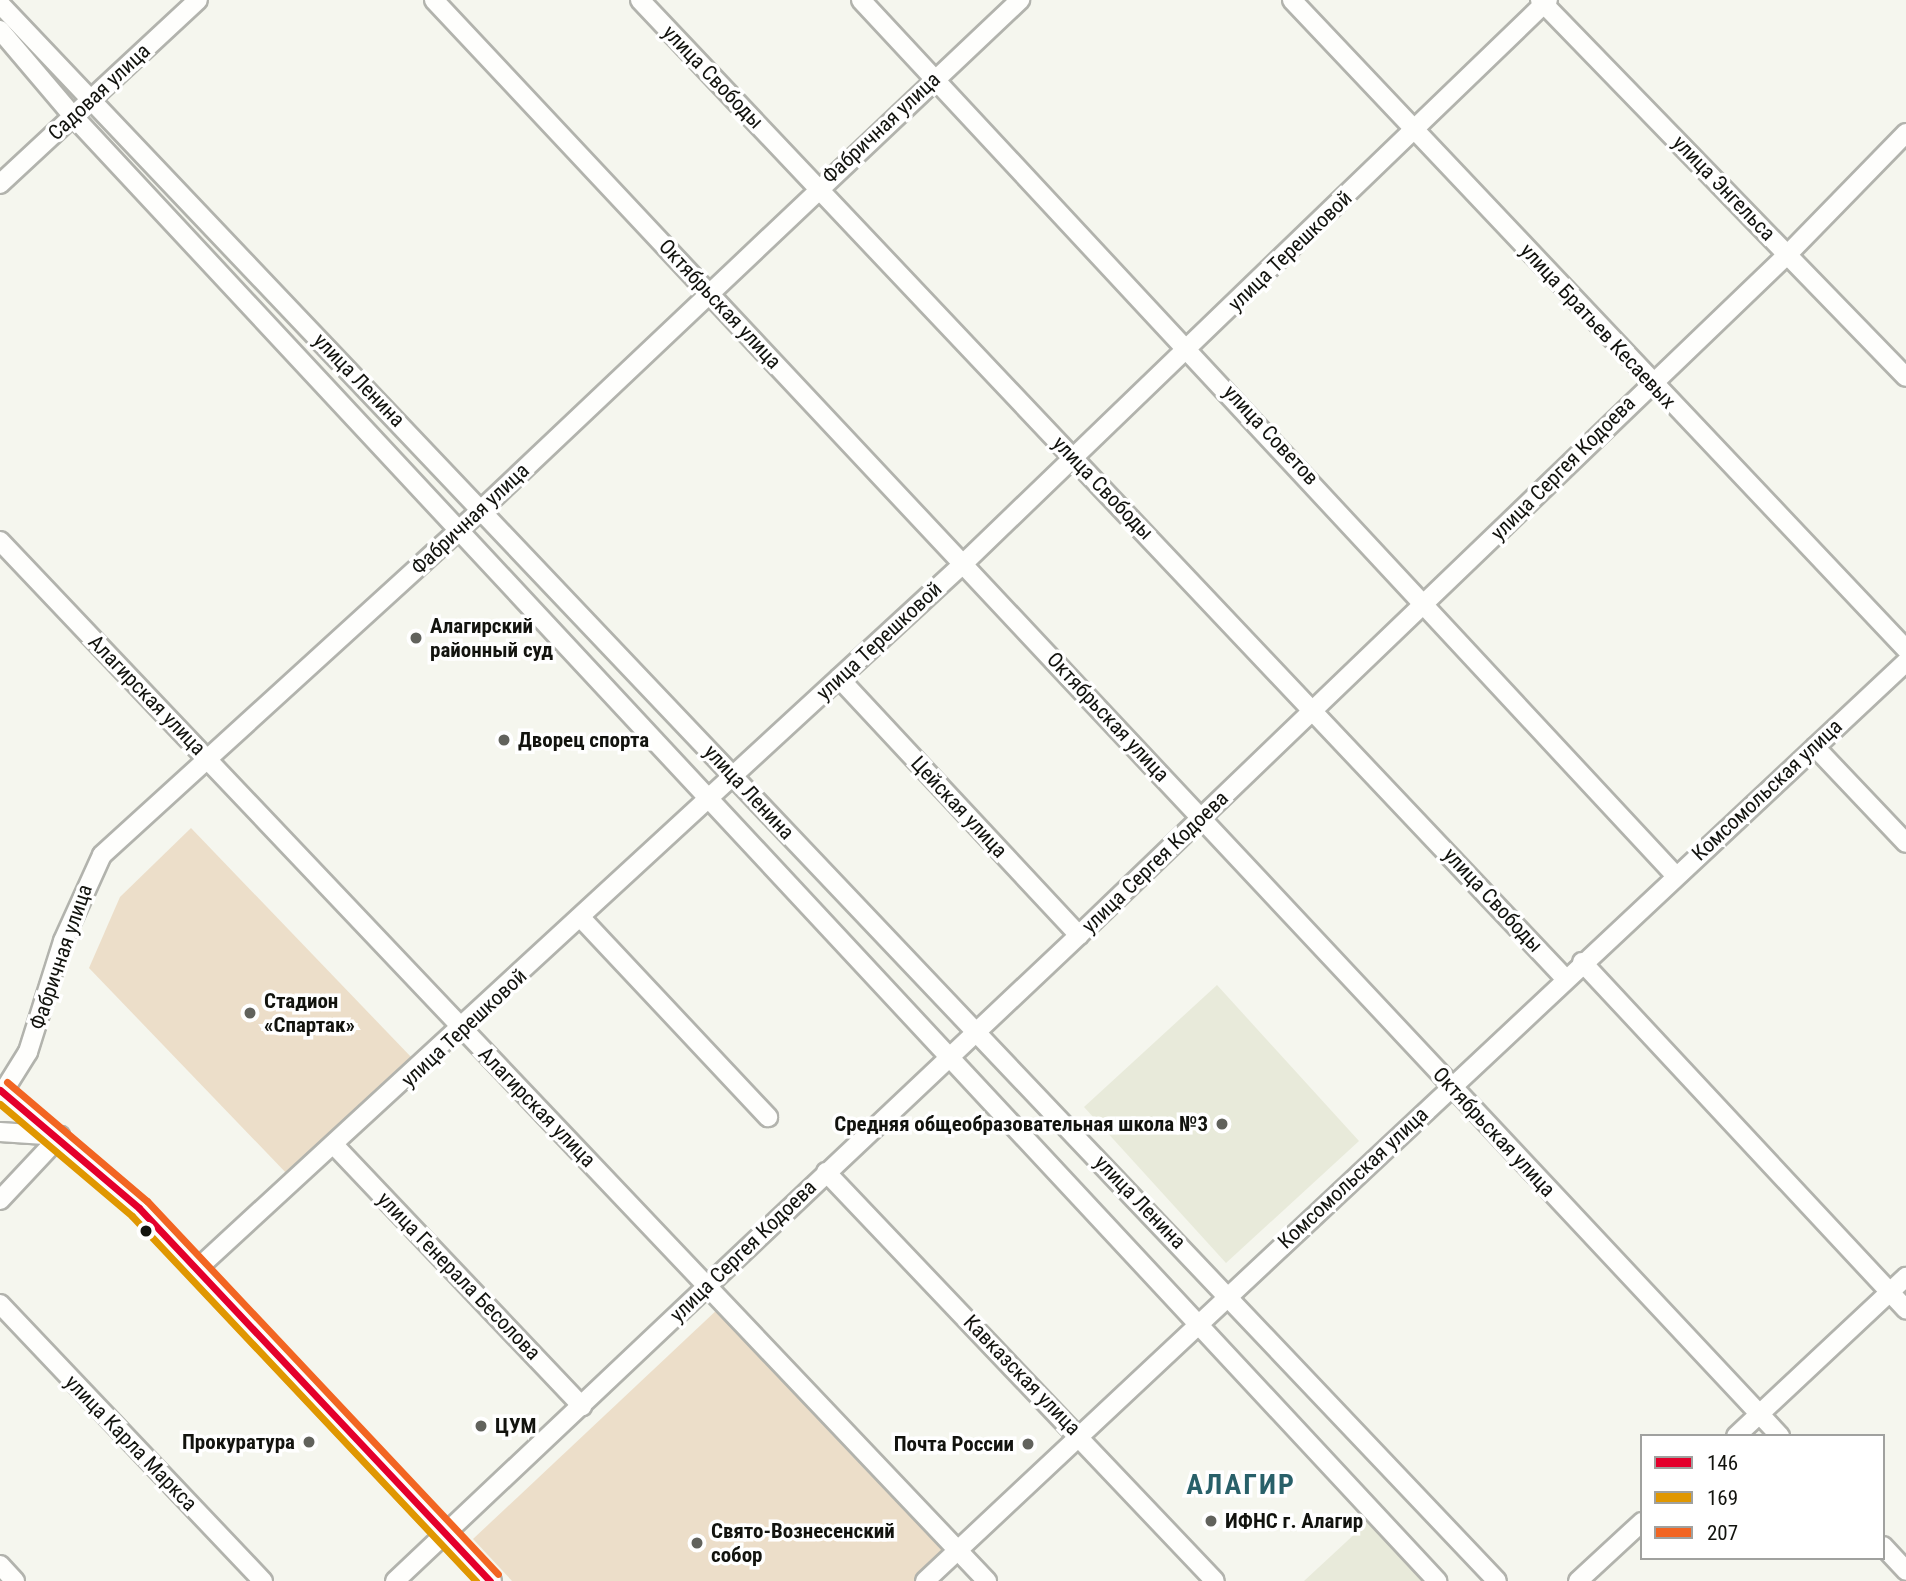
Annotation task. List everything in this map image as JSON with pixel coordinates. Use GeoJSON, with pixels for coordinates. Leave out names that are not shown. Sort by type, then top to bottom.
{"type":"FeatureCollection","features":[{"type":"Feature","properties":{"kind":"main road"},"geometry":{"type":"LineString","coordinates":[[1,1091],[60,1136],[197,1269],[490,1581]]}},
{"type":"Feature","properties":{"kind":"street","name":"Садовая улица"},"geometry":{"type":"LineString","coordinates":[[0,184],[198,0]]}},
{"type":"Feature","properties":{"kind":"street","name":"Октябрьская улица"},"geometry":{"type":"LineString","coordinates":[[434,0],[1778,1434]]}},
{"type":"Feature","properties":{"kind":"street","name":"улица Свободы"},"geometry":{"type":"LineString","coordinates":[[640,0],[1314,709],[1565,978]]}},
{"type":"Feature","properties":{"kind":"street","name":"улица Советов"},"geometry":{"type":"LineString","coordinates":[[861,0],[1190,347],[1675,875]]}},
{"type":"Feature","properties":{"kind":"street","name":"Фабричная улица"},"geometry":{"type":"LineString","coordinates":[[1,1091],[28,1052],[88,878],[102,855],[482,509],[708,290],[1020,0]]}},
{"type":"Feature","properties":{"kind":"street","name":"улица Братьев Кесаевых"},"geometry":{"type":"LineString","coordinates":[[1293,0],[1650,382],[1906,649]]}},
{"type":"Feature","properties":{"kind":"street","name":"улица Терешковой"},"geometry":{"type":"LineString","coordinates":[[197,1269],[463,1030],[964,563],[1416,129],[1544,1]]}},
{"type":"Feature","properties":{"kind":"street","name":"улица Энгельса"},"geometry":{"type":"LineString","coordinates":[[1544,1],[1906,377]]}},
{"type":"Feature","properties":{"kind":"street","name":"улица Ленина"},"geometry":{"type":"LineString","coordinates":[[0,4],[1229,1295],[1497,1581]]}},
{"type":"Feature","properties":{"kind":"street","name":"улица Ленина"},"geometry":{"type":"LineString","coordinates":[[0,30],[73,116],[1201,1321],[1437,1581]]}},
{"type":"Feature","properties":{"kind":"street","name":"улица Сергея Кодоева"},"geometry":{"type":"LineString","coordinates":[[395,1581],[1202,818],[1426,603],[1650,382],[1788,254],[1906,133]]}},
{"type":"Feature","properties":{"kind":"street","name":"Алагирская улица"},"geometry":{"type":"LineString","coordinates":[[0,541],[987,1581]]}},
{"type":"Feature","properties":{"kind":"street","name":"Комсомольская улица"},"geometry":{"type":"LineString","coordinates":[[925,1581],[1079,1433],[1906,662]]}},
{"type":"Feature","properties":{"kind":"street","name":"Цейская улица"},"geometry":{"type":"LineString","coordinates":[[839,678],[1079,935]]}},
{"type":"Feature","properties":{"kind":"street"},"geometry":{"type":"LineString","coordinates":[[1815,747],[1906,843]]}},
{"type":"Feature","properties":{"kind":"street"},"geometry":{"type":"LineString","coordinates":[[582,919],[768,1117]]}},
{"type":"Feature","properties":{"kind":"street"},"geometry":{"type":"LineString","coordinates":[[1583,962],[1906,1308]]}},
{"type":"Feature","properties":{"kind":"street"},"geometry":{"type":"LineString","coordinates":[[0,1132],[60,1136]]}},
{"type":"Feature","properties":{"kind":"street"},"geometry":{"type":"LineString","coordinates":[[0,1200],[60,1136]]}},
{"type":"Feature","properties":{"kind":"street","name":"улица Генерала Бесолова"},"geometry":{"type":"LineString","coordinates":[[335,1146],[582,1406]]}},
{"type":"Feature","properties":{"kind":"street","name":"Кавказская улица"},"geometry":{"type":"LineString","coordinates":[[826,1172],[1079,1433],[1215,1581]]}},
{"type":"Feature","properties":{"kind":"street"},"geometry":{"type":"LineString","coordinates":[[1738,1434],[1906,1277]]}},
{"type":"Feature","properties":{"kind":"street","name":"улица Карла Маркса"},"geometry":{"type":"LineString","coordinates":[[0,1304],[263,1581]]}},
{"type":"Feature","properties":{"kind":"street"},"geometry":{"type":"LineString","coordinates":[[1578,1581],[1640,1524]]}},
{"type":"Feature","properties":{"kind":"street"},"geometry":{"type":"LineString","coordinates":[[1885,1548],[1906,1571]]}},
{"type":"Feature","properties":{"kind":"street"},"geometry":{"type":"LineString","coordinates":[[0,1565],[15,1581]]}},
{"type":"Feature","properties":{"kind":"shaded area","name":"Стадион «Спартак»"},"geometry":{"type":"Polygon","coordinates":[[[191,828],[412,1058],[289,1176],[89,968],[120,897],[191,828]]]}},
{"type":"Feature","properties":{"kind":"shaded area","name":"Средняя общеобразовательная школа №3"},"geometry":{"type":"Polygon","coordinates":[[[1217,985],[1359,1141],[1226,1263],[1084,1107],[1217,985]]]}},
{"type":"Feature","properties":{"kind":"shaded area"},"geometry":{"type":"Polygon","coordinates":[[[720,1307],[948,1550],[916,1581],[512,1581],[473,1539],[720,1307]]]}},
{"type":"Feature","properties":{"kind":"shaded area"},"geometry":{"type":"Polygon","coordinates":[[[1373,1517],[1432,1581],[1304,1581],[1373,1517]]]}},
{"type":"Feature","properties":{"kind":"transit line","name":"207"},"geometry":{"type":"LineString","coordinates":[[7,1082],[147,1201],[498,1574]]}},
{"type":"Feature","properties":{"kind":"transit line","name":"146"},"geometry":{"type":"LineString","coordinates":[[0,1090],[139,1208],[490,1581]]}},
{"type":"Feature","properties":{"kind":"transit line","name":"169"},"geometry":{"type":"LineString","coordinates":[[0,1104],[132,1216],[476,1581]]}},
{"type":"Feature","properties":{"kind":"place","name":"Алагирский районный суд"},"geometry":{"type":"Point","coordinates":[416,638]}},
{"type":"Feature","properties":{"kind":"place","name":"Дворец спорта"},"geometry":{"type":"Point","coordinates":[504,740]}},
{"type":"Feature","properties":{"kind":"place","name":"Стадион «Спартак»"},"geometry":{"type":"Point","coordinates":[250,1013]}},
{"type":"Feature","properties":{"kind":"place","name":"Средняя общеобразовательная школа №3"},"geometry":{"type":"Point","coordinates":[1222,1124]}},
{"type":"Feature","properties":{"kind":"place","name":"ЦУМ"},"geometry":{"type":"Point","coordinates":[481,1426]}},
{"type":"Feature","properties":{"kind":"place","name":"Прокуратура"},"geometry":{"type":"Point","coordinates":[309,1442]}},
{"type":"Feature","properties":{"kind":"place","name":"Почта России"},"geometry":{"type":"Point","coordinates":[1028,1444]}},
{"type":"Feature","properties":{"kind":"place","name":"ИФНС г. Алагир"},"geometry":{"type":"Point","coordinates":[1211,1521]}},
{"type":"Feature","properties":{"kind":"place","name":"Свято-Вознесенский собор"},"geometry":{"type":"Point","coordinates":[697,1543]}},
{"type":"Feature","properties":{"kind":"district","name":"АЛАГИР"},"geometry":{"type":"Point","coordinates":[1241,1485]}}]}
